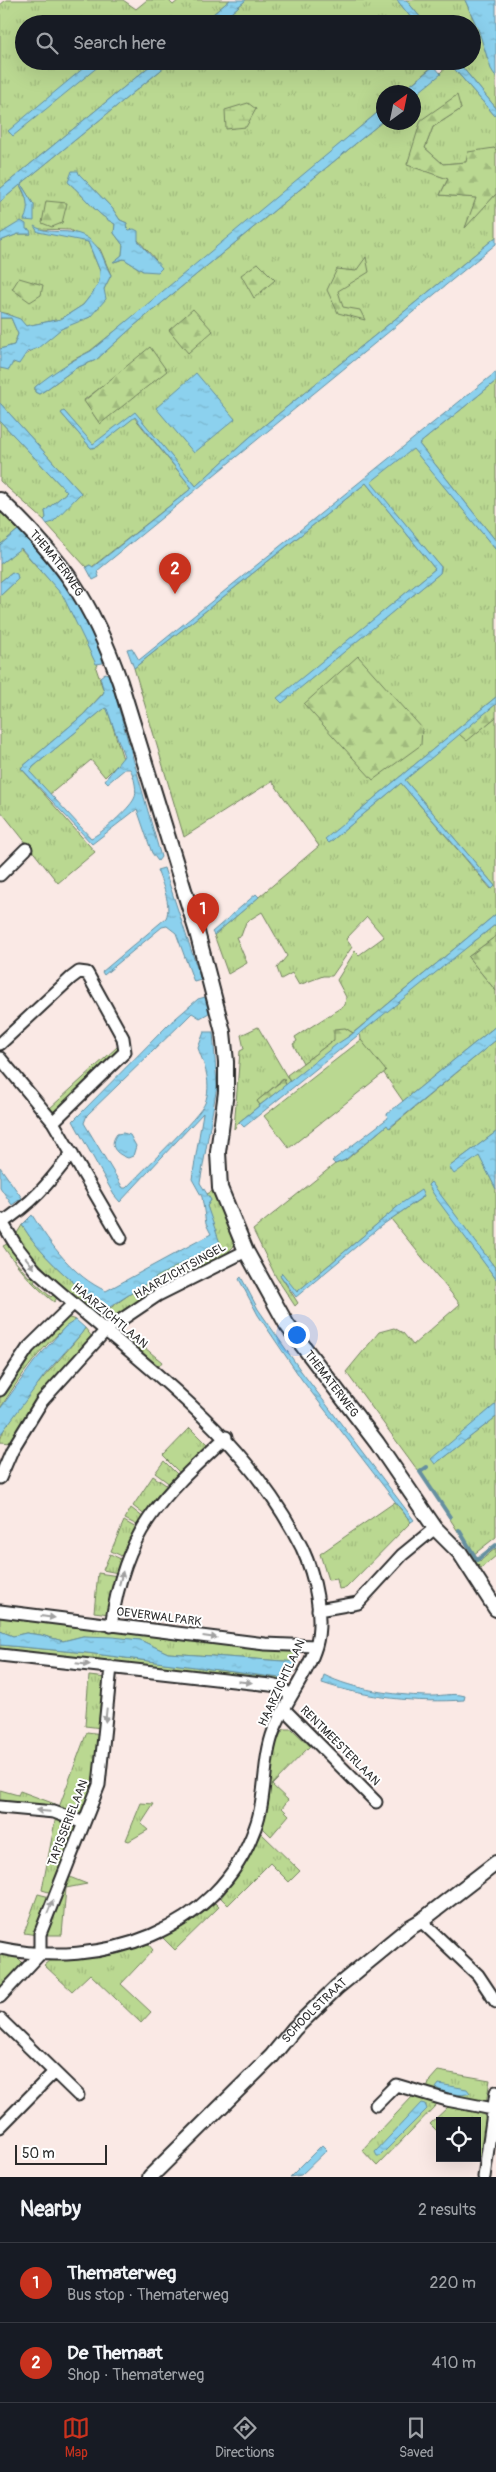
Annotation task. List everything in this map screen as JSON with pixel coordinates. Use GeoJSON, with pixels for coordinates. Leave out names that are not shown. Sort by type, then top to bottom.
{"type":"FeatureCollection","features":[{"type":"Feature","properties":{"kind":"street","name":"THEMATERWEG"},"geometry":{"type":"LineString","coordinates":[[0,500],[46,545],[76,586],[90,609],[109,649],[120,682],[197,932],[223,1032],[226,1085],[218,1152],[220,1188],[246,1251],[288,1325],[377,1443],[435,1528],[460,1553],[496,1609]]}},
{"type":"Feature","properties":{"kind":"street"},"geometry":{"type":"LineString","coordinates":[[0,875],[26,849]]}},
{"type":"Feature","properties":{"kind":"street"},"geometry":{"type":"LineString","coordinates":[[0,1044],[79,972],[87,973],[123,1038],[125,1052],[53,1122]]}},
{"type":"Feature","properties":{"kind":"street"},"geometry":{"type":"LineString","coordinates":[[0,1058],[53,1122],[121,1238]]}},
{"type":"Feature","properties":{"kind":"street"},"geometry":{"type":"LineString","coordinates":[[3,1221],[35,1199],[72,1153]]}},
{"type":"Feature","properties":{"kind":"street","name":"HAARZICHTLAAN"},"geometry":{"type":"LineString","coordinates":[[0,1948],[40,1954],[94,1951],[136,1941],[173,1926],[214,1895],[230,1878],[244,1857],[257,1825],[270,1742],[284,1709],[316,1646],[318,1610],[314,1582],[302,1549],[267,1489],[226,1437],[187,1399],[106,1330],[72,1304],[35,1270],[17,1247],[3,1221]]}},
{"type":"Feature","properties":{"kind":"street","name":"HAARZICHTSINGEL"},"geometry":{"type":"LineString","coordinates":[[0,1478],[4,1459],[42,1401],[106,1330],[158,1295],[246,1251]]}},
{"type":"Feature","properties":{"kind":"street"},"geometry":{"type":"LineString","coordinates":[[0,1390],[28,1348],[72,1304]]}},
{"type":"Feature","properties":{"kind":"street"},"geometry":{"type":"LineString","coordinates":[[111,1626],[121,1574],[141,1530],[169,1493],[226,1437]]}},
{"type":"Feature","properties":{"kind":"street"},"geometry":{"type":"LineString","coordinates":[[318,1610],[358,1603],[402,1556],[435,1528]]}},
{"type":"Feature","properties":{"kind":"street","name":"OEVERWALPARK"},"geometry":{"type":"LineString","coordinates":[[0,1611],[265,1644],[316,1646]]}},
{"type":"Feature","properties":{"kind":"street"},"geometry":{"type":"LineString","coordinates":[[0,1655],[280,1686],[291,1696]]}},
{"type":"Feature","properties":{"kind":"street","name":"TAPISSERIELAAN"},"geometry":{"type":"LineString","coordinates":[[40,1954],[40,1934],[99,1785],[111,1667]]}},
{"type":"Feature","properties":{"kind":"street","name":"RENTMEESTERLAAN"},"geometry":{"type":"LineString","coordinates":[[284,1709],[376,1802]]}},
{"type":"Feature","properties":{"kind":"street"},"geometry":{"type":"LineString","coordinates":[[0,1807],[54,1812],[84,1823]]}},
{"type":"Feature","properties":{"kind":"street","name":"SCHOOLSTRAAT"},"geometry":{"type":"LineString","coordinates":[[150,2177],[252,2077],[294,2029],[338,1986],[409,1928],[421,1921],[496,1863]]}},
{"type":"Feature","properties":{"kind":"street"},"geometry":{"type":"LineString","coordinates":[[421,1921],[478,1975],[496,2002]]}},
{"type":"Feature","properties":{"kind":"street"},"geometry":{"type":"LineString","coordinates":[[0,1997],[40,1954]]}},
{"type":"Feature","properties":{"kind":"street"},"geometry":{"type":"LineString","coordinates":[[0,2019],[78,2095]]}},
{"type":"Feature","properties":{"kind":"street"},"geometry":{"type":"LineString","coordinates":[[1,2124],[54,2072]]}},
{"type":"Feature","properties":{"kind":"street"},"geometry":{"type":"LineString","coordinates":[[376,2106],[396,2084],[494,2114]]}},
{"type":"Feature","properties":{"kind":"street"},"geometry":{"type":"LineString","coordinates":[[484,2177],[496,2092]]}},
{"type":"Feature","properties":{"kind":"green space"},"geometry":{"type":"Polygon","coordinates":[[[6,0],[123,0],[136,9],[147,0],[168,0],[173,5],[179,0],[230,0],[212,15],[15,15],[15,70],[145,70],[0,189],[0,5],[6,0]]]}},
{"type":"Feature","properties":{"kind":"green space"},"geometry":{"type":"Polygon","coordinates":[[[246,0],[397,0],[409,15],[228,15],[246,0]]]}},
{"type":"Feature","properties":{"kind":"green space"},"geometry":{"type":"Polygon","coordinates":[[[406,0],[465,0],[471,15],[418,15],[406,0]]]}},
{"type":"Feature","properties":{"kind":"green space"},"geometry":{"type":"Polygon","coordinates":[[[481,38],[496,76],[496,108],[464,70],[481,70],[481,38]]]}},
{"type":"Feature","properties":{"kind":"green space"},"geometry":{"type":"Polygon","coordinates":[[[161,70],[428,70],[410,85],[376,85],[376,114],[164,292],[90,351],[73,360],[35,387],[35,392],[39,394],[76,368],[96,360],[135,325],[376,127],[376,130],[421,130],[421,90],[443,70],[455,70],[496,117],[496,150],[494,148],[467,162],[443,164],[425,148],[433,127],[461,109],[456,96],[428,117],[407,164],[448,179],[440,195],[477,198],[466,226],[496,194],[496,237],[250,437],[196,486],[135,413],[93,445],[64,411],[61,413],[91,448],[97,447],[134,417],[192,488],[92,567],[90,565],[86,567],[47,524],[81,493],[0,403],[0,368],[14,363],[64,327],[90,317],[111,275],[100,249],[70,230],[38,229],[51,234],[77,238],[88,242],[100,271],[99,282],[83,305],[61,319],[26,326],[9,314],[0,312],[0,241],[18,234],[31,234],[20,224],[0,234],[0,202],[20,185],[27,200],[29,219],[33,218],[34,205],[21,184],[161,70]],[[79,174],[68,182],[96,210],[115,224],[114,233],[123,245],[122,255],[114,262],[124,259],[143,271],[156,260],[126,227],[127,223],[120,220],[112,208],[79,174]],[[109,381],[84,400],[100,424],[109,381]]]}},
{"type":"Feature","properties":{"kind":"green space"},"geometry":{"type":"Polygon","coordinates":[[[457,95],[461,109],[433,127],[425,148],[443,164],[466,162],[468,152],[494,148],[496,150],[496,194],[465,228],[476,198],[440,195],[448,179],[407,165],[418,130],[421,130],[421,120],[457,95]]]}},
{"type":"Feature","properties":{"kind":"green space"},"geometry":{"type":"Polygon","coordinates":[[[248,103],[256,109],[246,127],[226,129],[225,110],[248,103]]]}},
{"type":"Feature","properties":{"kind":"green space"},"geometry":{"type":"Polygon","coordinates":[[[46,201],[67,203],[62,223],[52,227],[42,223],[46,201]]]}},
{"type":"Feature","properties":{"kind":"green space"},"geometry":{"type":"Polygon","coordinates":[[[366,257],[369,272],[338,291],[343,307],[360,310],[365,320],[338,313],[327,290],[337,269],[356,271],[366,257]]]}},
{"type":"Feature","properties":{"kind":"green space"},"geometry":{"type":"Polygon","coordinates":[[[258,263],[275,280],[254,298],[241,275],[258,263]]]}},
{"type":"Feature","properties":{"kind":"green space"},"geometry":{"type":"Polygon","coordinates":[[[19,278],[43,285],[41,295],[30,302],[12,289],[19,278]]]}},
{"type":"Feature","properties":{"kind":"green space"},"geometry":{"type":"Polygon","coordinates":[[[193,309],[213,331],[188,353],[169,330],[193,309]]]}},
{"type":"Feature","properties":{"kind":"green space"},"geometry":{"type":"Polygon","coordinates":[[[0,318],[11,318],[18,334],[14,345],[0,349],[0,318]]]}},
{"type":"Feature","properties":{"kind":"green space"},"geometry":{"type":"Polygon","coordinates":[[[150,347],[167,371],[100,424],[84,401],[150,347]]]}},
{"type":"Feature","properties":{"kind":"green space"},"geometry":{"type":"Polygon","coordinates":[[[496,381],[496,541],[419,444],[496,381]]]}},
{"type":"Feature","properties":{"kind":"green space"},"geometry":{"type":"Polygon","coordinates":[[[0,421],[67,492],[45,511],[46,518],[44,520],[0,481],[0,421]]]}},
{"type":"Feature","properties":{"kind":"green space"},"geometry":{"type":"Polygon","coordinates":[[[413,448],[496,550],[496,697],[354,815],[329,843],[401,783],[491,889],[495,886],[405,780],[459,734],[467,740],[496,717],[496,914],[353,1033],[345,1028],[334,1040],[303,1063],[293,1044],[297,1041],[295,1037],[345,1005],[346,997],[337,980],[355,951],[359,955],[384,937],[367,917],[346,939],[352,947],[332,976],[323,976],[299,985],[292,973],[281,979],[277,968],[287,956],[262,912],[246,922],[241,936],[236,937],[247,963],[228,974],[214,935],[319,846],[272,781],[184,837],[134,668],[366,483],[435,569],[278,698],[282,702],[440,573],[441,567],[370,482],[413,448]]]}},
{"type":"Feature","properties":{"kind":"green space"},"geometry":{"type":"Polygon","coordinates":[[[0,509],[18,530],[0,545],[0,509]]]}},
{"type":"Feature","properties":{"kind":"green space"},"geometry":{"type":"Polygon","coordinates":[[[20,548],[64,596],[98,665],[96,668],[104,692],[83,715],[21,768],[95,852],[58,883],[0,810],[0,596],[18,579],[12,572],[0,582],[0,564],[20,548]]]}},
{"type":"Feature","properties":{"kind":"green space"},"geometry":{"type":"Polygon","coordinates":[[[358,656],[422,728],[421,745],[373,780],[304,704],[358,656]]]}},
{"type":"Feature","properties":{"kind":"green space"},"geometry":{"type":"Polygon","coordinates":[[[496,704],[496,717],[467,741],[459,734],[496,704]]]}},
{"type":"Feature","properties":{"kind":"green space"},"geometry":{"type":"Polygon","coordinates":[[[107,708],[123,759],[105,777],[91,760],[49,795],[30,772],[33,767],[107,708]]]}},
{"type":"Feature","properties":{"kind":"green space"},"geometry":{"type":"Polygon","coordinates":[[[496,924],[496,936],[468,957],[496,991],[496,1026],[403,1101],[361,1040],[360,1032],[496,924]]]}},
{"type":"Feature","properties":{"kind":"green space"},"geometry":{"type":"Polygon","coordinates":[[[496,936],[496,991],[468,957],[496,936]]]}},
{"type":"Feature","properties":{"kind":"green space"},"geometry":{"type":"Polygon","coordinates":[[[258,1027],[290,1082],[286,1085],[283,1079],[257,1101],[260,1105],[239,1122],[234,1129],[240,1051],[244,1049],[241,1035],[258,1027]]]}},
{"type":"Feature","properties":{"kind":"green space"},"geometry":{"type":"Polygon","coordinates":[[[345,1028],[353,1033],[290,1082],[287,1075],[334,1040],[334,1029],[345,1028]]]}},
{"type":"Feature","properties":{"kind":"green space"},"geometry":{"type":"Polygon","coordinates":[[[361,1040],[386,1071],[289,1148],[264,1116],[361,1040]]]}},
{"type":"Feature","properties":{"kind":"green space"},"geometry":{"type":"Polygon","coordinates":[[[496,1040],[496,1132],[449,1167],[479,1155],[496,1189],[496,1269],[431,1183],[428,1185],[496,1279],[496,1404],[469,1428],[435,1464],[496,1417],[496,1537],[473,1555],[427,1483],[346,1372],[379,1332],[394,1328],[403,1333],[413,1345],[460,1304],[391,1219],[423,1197],[402,1203],[297,1292],[280,1275],[298,1303],[295,1306],[276,1277],[253,1230],[335,1164],[346,1160],[387,1125],[390,1128],[496,1040]]]}},
{"type":"Feature","properties":{"kind":"green space"},"geometry":{"type":"Polygon","coordinates":[[[117,1047],[120,1047],[120,1049],[55,1112],[49,1109],[117,1047]]]}},
{"type":"Feature","properties":{"kind":"green space"},"geometry":{"type":"Polygon","coordinates":[[[284,1079],[286,1085],[260,1105],[257,1101],[284,1079]]]}},
{"type":"Feature","properties":{"kind":"green space"},"geometry":{"type":"Polygon","coordinates":[[[217,1189],[234,1246],[226,1254],[157,1290],[108,1323],[58,1283],[16,1235],[22,1225],[37,1247],[55,1266],[94,1300],[95,1304],[106,1311],[215,1234],[207,1206],[211,1200],[205,1195],[217,1189]]]}},
{"type":"Feature","properties":{"kind":"green space"},"geometry":{"type":"Polygon","coordinates":[[[7,1244],[17,1257],[14,1260],[29,1277],[32,1275],[36,1279],[34,1282],[51,1297],[53,1295],[57,1298],[54,1302],[20,1269],[3,1246],[7,1244]]]}},
{"type":"Feature","properties":{"kind":"green space"},"geometry":{"type":"Polygon","coordinates":[[[66,1317],[76,1320],[54,1338],[34,1360],[0,1409],[0,1395],[29,1353],[66,1317]]]}},
{"type":"Feature","properties":{"kind":"green space"},"geometry":{"type":"Polygon","coordinates":[[[85,1328],[92,1337],[47,1387],[10,1443],[0,1442],[3,1431],[11,1417],[85,1328]]]}},
{"type":"Feature","properties":{"kind":"green space"},"geometry":{"type":"Polygon","coordinates":[[[127,1333],[162,1362],[159,1366],[124,1337],[127,1333]]]}},
{"type":"Feature","properties":{"kind":"green space"},"geometry":{"type":"Polygon","coordinates":[[[190,1428],[209,1447],[181,1474],[163,1456],[190,1428]]]}},
{"type":"Feature","properties":{"kind":"green space"},"geometry":{"type":"Polygon","coordinates":[[[164,1461],[179,1476],[171,1485],[155,1473],[164,1461]]]}},
{"type":"Feature","properties":{"kind":"green space"},"geometry":{"type":"Polygon","coordinates":[[[153,1476],[169,1487],[146,1516],[133,1506],[153,1476]]]}},
{"type":"Feature","properties":{"kind":"green space"},"geometry":{"type":"Polygon","coordinates":[[[395,1502],[411,1522],[346,1588],[339,1589],[337,1579],[328,1580],[320,1554],[395,1502]]]}},
{"type":"Feature","properties":{"kind":"green space"},"geometry":{"type":"Polygon","coordinates":[[[131,1508],[144,1518],[139,1526],[125,1519],[131,1508]]]}},
{"type":"Feature","properties":{"kind":"green space"},"geometry":{"type":"Polygon","coordinates":[[[124,1521],[138,1529],[124,1557],[111,1551],[124,1521]]]}},
{"type":"Feature","properties":{"kind":"green space"},"geometry":{"type":"Polygon","coordinates":[[[496,1548],[496,1556],[481,1568],[468,1554],[473,1552],[480,1561],[496,1548]]]}},
{"type":"Feature","properties":{"kind":"green space"},"geometry":{"type":"Polygon","coordinates":[[[110,1554],[123,1560],[118,1573],[103,1570],[110,1554]]]}},
{"type":"Feature","properties":{"kind":"green space"},"geometry":{"type":"Polygon","coordinates":[[[98,1573],[118,1576],[109,1614],[94,1612],[98,1573]]]}},
{"type":"Feature","properties":{"kind":"green space"},"geometry":{"type":"Polygon","coordinates":[[[0,1617],[297,1651],[297,1662],[168,1653],[140,1640],[83,1636],[63,1641],[26,1633],[13,1636],[0,1631],[0,1617]]]}},
{"type":"Feature","properties":{"kind":"green space"},"geometry":{"type":"Polygon","coordinates":[[[0,1645],[87,1653],[288,1679],[285,1683],[0,1650],[0,1645]]]}},
{"type":"Feature","properties":{"kind":"green space"},"geometry":{"type":"Polygon","coordinates":[[[89,1676],[107,1678],[102,1728],[85,1726],[89,1676]]]}},
{"type":"Feature","properties":{"kind":"green space"},"geometry":{"type":"Polygon","coordinates":[[[284,1729],[292,1729],[310,1746],[272,1785],[288,1800],[282,1808],[289,1815],[271,1836],[263,1828],[272,1761],[279,1737],[284,1729]]]}},
{"type":"Feature","properties":{"kind":"green space"},"geometry":{"type":"Polygon","coordinates":[[[87,1732],[102,1734],[96,1782],[82,1815],[76,1816],[58,1810],[87,1732]]]}},
{"type":"Feature","properties":{"kind":"green space"},"geometry":{"type":"Polygon","coordinates":[[[0,1790],[18,1795],[20,1791],[55,1804],[53,1809],[0,1804],[0,1790]]]}},
{"type":"Feature","properties":{"kind":"green space"},"geometry":{"type":"Polygon","coordinates":[[[141,1803],[154,1804],[141,1824],[148,1830],[129,1841],[126,1840],[141,1803]]]}},
{"type":"Feature","properties":{"kind":"green space"},"geometry":{"type":"Polygon","coordinates":[[[56,1816],[72,1822],[76,1826],[76,1831],[52,1893],[42,1890],[56,1816]]]}},
{"type":"Feature","properties":{"kind":"green space"},"geometry":{"type":"Polygon","coordinates":[[[261,1833],[300,1871],[289,1882],[270,1863],[228,1905],[221,1898],[245,1864],[261,1833]]]}},
{"type":"Feature","properties":{"kind":"green space"},"geometry":{"type":"Polygon","coordinates":[[[67,1876],[87,1884],[66,1888],[62,1935],[44,1935],[67,1876]]]}},
{"type":"Feature","properties":{"kind":"green space"},"geometry":{"type":"Polygon","coordinates":[[[38,1894],[50,1897],[37,1935],[24,1933],[38,1894]]]}},
{"type":"Feature","properties":{"kind":"green space"},"geometry":{"type":"Polygon","coordinates":[[[215,1903],[219,1907],[175,1950],[162,1937],[189,1923],[215,1903]]]}},
{"type":"Feature","properties":{"kind":"green space"},"geometry":{"type":"Polygon","coordinates":[[[148,1944],[153,1950],[121,1984],[151,2012],[141,2023],[90,1974],[72,1991],[44,1965],[49,1961],[112,1955],[148,1944]]]}},
{"type":"Feature","properties":{"kind":"green space"},"geometry":{"type":"Polygon","coordinates":[[[0,1955],[16,1956],[23,1963],[0,1989],[0,1955]]]}},
{"type":"Feature","properties":{"kind":"green space"},"geometry":{"type":"Polygon","coordinates":[[[438,2071],[490,2080],[486,2103],[427,2089],[430,2080],[438,2071]]]}},
{"type":"Feature","properties":{"kind":"green space"},"geometry":{"type":"Polygon","coordinates":[[[413,2096],[437,2104],[377,2166],[362,2150],[413,2096]]]}},
{"type":"Feature","properties":{"kind":"green space"},"geometry":{"type":"Polygon","coordinates":[[[448,2107],[483,2114],[487,2120],[482,2157],[481,2117],[437,2117],[448,2107]]]}},
{"type":"Feature","properties":{"kind":"green space"},"geometry":{"type":"Polygon","coordinates":[[[436,2118],[436,2130],[430,2124],[436,2118]]]}},
{"type":"Feature","properties":{"kind":"water"},"geometry":{"type":"Polygon","coordinates":[[[230,0],[246,0],[228,15],[212,15],[230,0]]]}},
{"type":"Feature","properties":{"kind":"water"},"geometry":{"type":"Polygon","coordinates":[[[397,0],[406,0],[418,15],[409,15],[397,0]]]}},
{"type":"Feature","properties":{"kind":"water"},"geometry":{"type":"Polygon","coordinates":[[[465,0],[496,0],[496,77],[491,69],[481,38],[481,15],[472,15],[465,0]]]}},
{"type":"Feature","properties":{"kind":"water"},"geometry":{"type":"Polygon","coordinates":[[[81,70],[94,70],[13,136],[8,131],[81,70]]]}},
{"type":"Feature","properties":{"kind":"water"},"geometry":{"type":"Polygon","coordinates":[[[145,70],[161,70],[21,184],[34,205],[34,221],[24,220],[27,202],[20,185],[0,202],[0,189],[145,70]]]}},
{"type":"Feature","properties":{"kind":"water"},"geometry":{"type":"Polygon","coordinates":[[[429,70],[438,70],[441,74],[421,90],[421,85],[411,85],[429,70]]]}},
{"type":"Feature","properties":{"kind":"water"},"geometry":{"type":"Polygon","coordinates":[[[455,70],[464,70],[496,108],[496,117],[455,70]]]}},
{"type":"Feature","properties":{"kind":"water"},"geometry":{"type":"Polygon","coordinates":[[[376,114],[376,127],[135,325],[96,360],[76,368],[39,394],[35,392],[35,387],[48,377],[91,351],[376,114]]]}},
{"type":"Feature","properties":{"kind":"water"},"geometry":{"type":"Polygon","coordinates":[[[72,171],[78,171],[112,208],[120,220],[127,223],[126,227],[129,230],[134,229],[138,231],[138,241],[162,268],[158,272],[143,271],[124,259],[113,262],[122,255],[123,245],[114,233],[115,224],[96,210],[68,182],[72,171]]]}},
{"type":"Feature","properties":{"kind":"water"},"geometry":{"type":"Polygon","coordinates":[[[21,221],[26,224],[26,229],[30,230],[31,234],[18,234],[0,241],[0,234],[21,221]]]}},
{"type":"Feature","properties":{"kind":"water"},"geometry":{"type":"Polygon","coordinates":[[[34,226],[42,230],[82,235],[90,240],[100,251],[111,275],[104,289],[106,299],[90,317],[61,329],[38,348],[27,352],[19,364],[13,362],[9,370],[0,368],[0,349],[14,345],[18,334],[11,318],[0,318],[0,312],[20,319],[26,326],[61,319],[83,305],[99,282],[100,271],[88,242],[38,232],[34,226]]]}},
{"type":"Feature","properties":{"kind":"water"},"geometry":{"type":"Polygon","coordinates":[[[496,237],[496,244],[97,571],[99,577],[93,580],[86,567],[90,565],[93,567],[192,488],[135,417],[97,447],[91,448],[61,413],[64,411],[93,444],[135,412],[196,486],[250,437],[496,237]]]}},
{"type":"Feature","properties":{"kind":"water"},"geometry":{"type":"Polygon","coordinates":[[[496,372],[496,381],[419,444],[496,541],[496,550],[413,449],[371,482],[441,567],[440,573],[282,703],[277,698],[435,569],[366,483],[134,668],[127,649],[132,648],[139,660],[496,372]]]}},
{"type":"Feature","properties":{"kind":"water"},"geometry":{"type":"Polygon","coordinates":[[[196,373],[235,419],[194,453],[156,408],[196,373]]]}},
{"type":"Feature","properties":{"kind":"water"},"geometry":{"type":"Polygon","coordinates":[[[0,403],[81,493],[53,522],[47,524],[44,520],[46,518],[45,511],[67,492],[0,421],[0,403]]]}},
{"type":"Feature","properties":{"kind":"water"},"geometry":{"type":"Polygon","coordinates":[[[18,530],[53,568],[73,595],[89,625],[103,663],[96,664],[63,596],[21,548],[0,564],[0,545],[18,530]]]}},
{"type":"Feature","properties":{"kind":"water"},"geometry":{"type":"Polygon","coordinates":[[[12,572],[17,574],[18,579],[0,596],[0,582],[12,572]]]}},
{"type":"Feature","properties":{"kind":"water"},"geometry":{"type":"Polygon","coordinates":[[[105,673],[108,674],[111,681],[161,857],[158,861],[152,853],[137,809],[92,844],[21,768],[83,715],[102,695],[104,692],[100,677],[105,673]],[[105,708],[33,767],[30,772],[91,838],[121,815],[134,799],[136,793],[130,769],[125,769],[108,783],[105,780],[124,756],[105,708]]]}},
{"type":"Feature","properties":{"kind":"water"},"geometry":{"type":"Polygon","coordinates":[[[496,697],[496,704],[405,780],[495,886],[492,889],[401,783],[329,843],[325,839],[496,697]]]}},
{"type":"Feature","properties":{"kind":"water"},"geometry":{"type":"Polygon","coordinates":[[[164,868],[201,980],[194,982],[176,933],[167,926],[162,927],[104,975],[102,972],[166,918],[168,913],[167,901],[157,870],[164,868]]]}},
{"type":"Feature","properties":{"kind":"water"},"geometry":{"type":"Polygon","coordinates":[[[256,894],[259,897],[214,935],[212,932],[256,894]]]}},
{"type":"Feature","properties":{"kind":"water"},"geometry":{"type":"Polygon","coordinates":[[[496,914],[496,924],[244,1127],[239,1122],[351,1035],[496,914]]]}},
{"type":"Feature","properties":{"kind":"water"},"geometry":{"type":"Polygon","coordinates":[[[205,997],[209,1013],[200,1018],[192,1013],[87,1115],[84,1123],[123,1188],[126,1188],[182,1131],[205,1103],[208,1082],[198,1048],[204,1032],[213,1032],[217,1086],[200,1183],[211,1200],[207,1206],[220,1243],[158,1276],[99,1314],[93,1310],[94,1300],[37,1247],[22,1225],[32,1215],[64,1259],[83,1277],[106,1291],[211,1234],[206,1224],[202,1197],[192,1179],[203,1113],[120,1202],[114,1195],[73,1121],[169,1024],[198,999],[205,997]]]}},
{"type":"Feature","properties":{"kind":"water"},"geometry":{"type":"Polygon","coordinates":[[[496,1026],[496,1040],[389,1128],[387,1125],[345,1160],[335,1164],[332,1161],[388,1118],[387,1114],[496,1026]]]}},
{"type":"Feature","properties":{"kind":"water"},"geometry":{"type":"Polygon","coordinates":[[[496,1132],[496,1189],[479,1156],[454,1174],[449,1167],[496,1132]]]}},
{"type":"Feature","properties":{"kind":"water"},"geometry":{"type":"Polygon","coordinates":[[[117,1134],[130,1135],[136,1146],[133,1156],[128,1158],[117,1152],[113,1146],[114,1138],[117,1134]]]}},
{"type":"Feature","properties":{"kind":"water"},"geometry":{"type":"Polygon","coordinates":[[[0,1167],[22,1198],[12,1205],[0,1187],[0,1167]]]}},
{"type":"Feature","properties":{"kind":"water"},"geometry":{"type":"Polygon","coordinates":[[[431,1182],[496,1269],[496,1279],[436,1198],[428,1185],[431,1182]]]}},
{"type":"Feature","properties":{"kind":"water"},"geometry":{"type":"Polygon","coordinates":[[[421,1190],[424,1196],[381,1226],[296,1297],[280,1275],[282,1273],[297,1292],[402,1203],[421,1190]]]}},
{"type":"Feature","properties":{"kind":"water"},"geometry":{"type":"Polygon","coordinates":[[[241,1277],[258,1309],[301,1371],[414,1520],[411,1522],[302,1380],[258,1315],[239,1279],[241,1277]]]}},
{"type":"Feature","properties":{"kind":"water"},"geometry":{"type":"Polygon","coordinates":[[[76,1320],[85,1328],[46,1373],[0,1435],[0,1409],[34,1362],[65,1327],[76,1320]]]}},
{"type":"Feature","properties":{"kind":"water"},"geometry":{"type":"Polygon","coordinates":[[[496,1404],[496,1417],[435,1464],[431,1459],[496,1404]]]}},
{"type":"Feature","properties":{"kind":"water"},"geometry":{"type":"Polygon","coordinates":[[[0,1631],[13,1636],[26,1633],[63,1641],[83,1636],[113,1637],[140,1640],[168,1653],[297,1662],[294,1672],[288,1679],[87,1653],[0,1645],[0,1631]]]}},
{"type":"Feature","properties":{"kind":"water"},"geometry":{"type":"Polygon","coordinates":[[[324,1675],[361,1688],[388,1693],[426,1696],[455,1694],[465,1696],[464,1700],[428,1701],[374,1696],[322,1683],[324,1675]]]}},
{"type":"Feature","properties":{"kind":"water"},"geometry":{"type":"Polygon","coordinates":[[[439,2084],[467,2089],[470,2093],[462,2095],[448,2093],[436,2088],[439,2084]]]}},
{"type":"Feature","properties":{"kind":"water"},"geometry":{"type":"Polygon","coordinates":[[[421,2103],[425,2104],[427,2109],[380,2156],[377,2156],[375,2152],[421,2103]]]}},
{"type":"Feature","properties":{"kind":"water"},"geometry":{"type":"Polygon","coordinates":[[[322,2145],[327,2150],[301,2175],[290,2177],[322,2145]]]}},
{"type":"Feature","properties":{"kind":"waterway"},"geometry":{"type":"LineString","coordinates":[[427,1467],[420,1472],[450,1517]]}},
{"type":"Feature","properties":{"kind":"waterway"},"geometry":{"type":"LineString","coordinates":[[459,1530],[477,1560],[496,1545]]}},
{"type":"Feature","properties":{"kind":"place","name":"De Themaat"},"geometry":{"type":"Point","coordinates":[175,594]}},
{"type":"Feature","properties":{"kind":"place","name":"Thematerweg"},"geometry":{"type":"Point","coordinates":[203,934]}}]}
